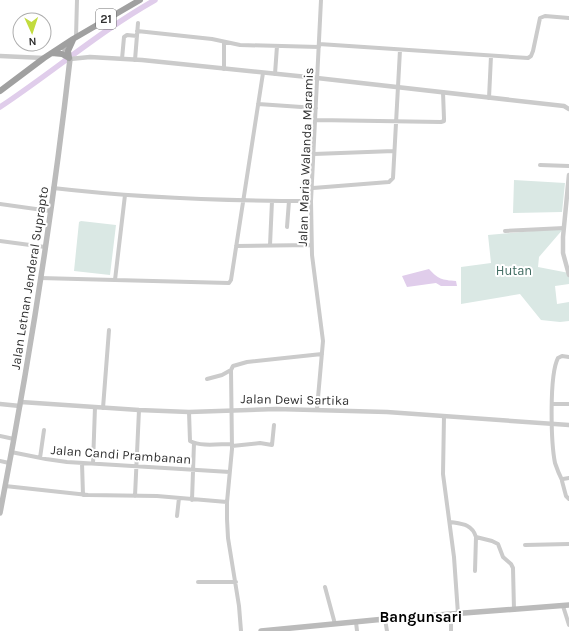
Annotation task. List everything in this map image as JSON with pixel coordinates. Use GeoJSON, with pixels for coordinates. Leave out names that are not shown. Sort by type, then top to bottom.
{"type":"FeatureCollection","features":[{"type":"Feature","properties":{"kind":"highway","name":"21"},"geometry":{"type":"LineString","coordinates":[[0,91],[44,58],[140,0]]}},
{"type":"Feature","properties":{"kind":"highway"},"geometry":{"type":"LineString","coordinates":[[52,53],[62,54],[69,57],[69,49],[75,38]]}},
{"type":"Feature","properties":{"kind":"main road"},"geometry":{"type":"LineString","coordinates":[[63,46],[69,57]]}},
{"type":"Feature","properties":{"kind":"main road","name":"Jalan Letnan Jenderal Suprapto"},"geometry":{"type":"LineString","coordinates":[[0,513],[5,486],[5,462],[11,452],[14,438],[60,152],[69,57]]}},
{"type":"Feature","properties":{"kind":"main road"},"geometry":{"type":"LineString","coordinates":[[260,631],[385,619],[566,606]]}},
{"type":"Feature","properties":{"kind":"street"},"geometry":{"type":"LineString","coordinates":[[75,38],[78,0]]}},
{"type":"Feature","properties":{"kind":"street","name":"Jalan Maria Walanda Maramis"},"geometry":{"type":"LineString","coordinates":[[317,409],[322,354],[322,328],[314,270],[311,201],[313,188],[321,0]]}},
{"type":"Feature","properties":{"kind":"street"},"geometry":{"type":"LineString","coordinates":[[122,59],[124,37],[127,35],[137,34],[212,39],[240,45],[319,46],[529,58],[533,51],[540,18],[545,16],[569,18]]}},
{"type":"Feature","properties":{"kind":"street"},"geometry":{"type":"LineString","coordinates":[[135,60],[138,23]]}},
{"type":"Feature","properties":{"kind":"street"},"geometry":{"type":"LineString","coordinates":[[224,42],[224,69]]}},
{"type":"Feature","properties":{"kind":"street"},"geometry":{"type":"LineString","coordinates":[[275,74],[277,46]]}},
{"type":"Feature","properties":{"kind":"street"},"geometry":{"type":"LineString","coordinates":[[313,188],[388,182],[393,178],[400,50]]}},
{"type":"Feature","properties":{"kind":"street"},"geometry":{"type":"LineString","coordinates":[[0,56],[44,58]]}},
{"type":"Feature","properties":{"kind":"street"},"geometry":{"type":"LineString","coordinates":[[489,98],[491,56]]}},
{"type":"Feature","properties":{"kind":"street"},"geometry":{"type":"LineString","coordinates":[[69,57],[135,60],[317,78],[564,106],[569,109]]}},
{"type":"Feature","properties":{"kind":"street"},"geometry":{"type":"LineString","coordinates":[[30,69],[33,58]]}},
{"type":"Feature","properties":{"kind":"street"},"geometry":{"type":"LineString","coordinates":[[40,278],[229,283],[231,280],[244,201],[263,73]]}},
{"type":"Feature","properties":{"kind":"street"},"geometry":{"type":"LineString","coordinates":[[316,120],[444,121],[443,92]]}},
{"type":"Feature","properties":{"kind":"street"},"geometry":{"type":"LineString","coordinates":[[258,104],[316,108]]}},
{"type":"Feature","properties":{"kind":"street"},"geometry":{"type":"LineString","coordinates":[[314,154],[394,151]]}},
{"type":"Feature","properties":{"kind":"street"},"geometry":{"type":"LineString","coordinates":[[540,165],[569,166]]}},
{"type":"Feature","properties":{"kind":"street"},"geometry":{"type":"LineString","coordinates":[[569,175],[563,253],[569,274]]}},
{"type":"Feature","properties":{"kind":"street"},"geometry":{"type":"LineString","coordinates":[[54,188],[156,198],[244,201],[311,201]]}},
{"type":"Feature","properties":{"kind":"street"},"geometry":{"type":"LineString","coordinates":[[115,280],[125,195]]}},
{"type":"Feature","properties":{"kind":"street"},"geometry":{"type":"LineString","coordinates":[[270,246],[272,201]]}},
{"type":"Feature","properties":{"kind":"street"},"geometry":{"type":"LineString","coordinates":[[287,227],[290,201]]}},
{"type":"Feature","properties":{"kind":"street"},"geometry":{"type":"LineString","coordinates":[[0,204],[50,211]]}},
{"type":"Feature","properties":{"kind":"street"},"geometry":{"type":"LineString","coordinates":[[505,231],[564,228]]}},
{"type":"Feature","properties":{"kind":"street"},"geometry":{"type":"LineString","coordinates":[[0,241],[45,247]]}},
{"type":"Feature","properties":{"kind":"street"},"geometry":{"type":"LineString","coordinates":[[236,246],[312,244]]}},
{"type":"Feature","properties":{"kind":"street"},"geometry":{"type":"LineString","coordinates":[[103,408],[109,330]]}},
{"type":"Feature","properties":{"kind":"street"},"geometry":{"type":"LineString","coordinates":[[207,379],[222,375],[231,370],[233,366],[247,362],[322,354]]}},
{"type":"Feature","properties":{"kind":"street"},"geometry":{"type":"LineString","coordinates":[[569,357],[559,356],[556,360],[552,404],[554,456],[566,496],[569,499]]}},
{"type":"Feature","properties":{"kind":"street"},"geometry":{"type":"LineString","coordinates":[[231,370],[232,445],[227,502],[228,538],[236,582],[241,631]]}},
{"type":"Feature","properties":{"kind":"street","name":"Jalan Dewi Sartika"},"geometry":{"type":"LineString","coordinates":[[0,404],[189,412],[317,409],[569,425]]}},
{"type":"Feature","properties":{"kind":"street"},"geometry":{"type":"LineString","coordinates":[[552,404],[569,404]]}},
{"type":"Feature","properties":{"kind":"street"},"geometry":{"type":"LineString","coordinates":[[93,464],[95,407]]}},
{"type":"Feature","properties":{"kind":"street"},"geometry":{"type":"LineString","coordinates":[[135,496],[139,410]]}},
{"type":"Feature","properties":{"kind":"street"},"geometry":{"type":"LineString","coordinates":[[189,412],[189,436],[190,441],[194,443],[272,445],[274,425]]}},
{"type":"Feature","properties":{"kind":"street"},"geometry":{"type":"LineString","coordinates":[[444,416],[443,474],[450,522],[458,614]]}},
{"type":"Feature","properties":{"kind":"street"},"geometry":{"type":"LineString","coordinates":[[40,458],[44,430]]}},
{"type":"Feature","properties":{"kind":"street"},"geometry":{"type":"LineString","coordinates":[[0,436],[14,438]]}},
{"type":"Feature","properties":{"kind":"street"},"geometry":{"type":"LineString","coordinates":[[192,500],[194,443]]}},
{"type":"Feature","properties":{"kind":"street","name":"Jalan Candi Prambanan"},"geometry":{"type":"LineString","coordinates":[[11,452],[40,458],[82,463],[230,472]]}},
{"type":"Feature","properties":{"kind":"street"},"geometry":{"type":"LineString","coordinates":[[82,463],[83,495]]}},
{"type":"Feature","properties":{"kind":"street"},"geometry":{"type":"LineString","coordinates":[[562,480],[569,478]]}},
{"type":"Feature","properties":{"kind":"street"},"geometry":{"type":"LineString","coordinates":[[5,486],[83,495],[179,498],[227,502]]}},
{"type":"Feature","properties":{"kind":"street"},"geometry":{"type":"LineString","coordinates":[[177,516],[179,498]]}},
{"type":"Feature","properties":{"kind":"street"},"geometry":{"type":"LineString","coordinates":[[450,522],[468,526],[473,530],[476,537],[475,571]]}},
{"type":"Feature","properties":{"kind":"street"},"geometry":{"type":"LineString","coordinates":[[476,537],[498,544],[503,557],[513,566],[514,610]]}},
{"type":"Feature","properties":{"kind":"street"},"geometry":{"type":"LineString","coordinates":[[525,545],[569,544]]}},
{"type":"Feature","properties":{"kind":"street"},"geometry":{"type":"LineString","coordinates":[[198,582],[236,582]]}},
{"type":"Feature","properties":{"kind":"street"},"geometry":{"type":"LineString","coordinates":[[325,587],[335,624]]}},
{"type":"Feature","properties":{"kind":"street"},"geometry":{"type":"LineString","coordinates":[[566,606],[569,625]]}},
{"type":"Feature","properties":{"kind":"street"},"geometry":{"type":"LineString","coordinates":[[451,614],[451,631]]}},
{"type":"Feature","properties":{"kind":"street"},"geometry":{"type":"LineString","coordinates":[[385,619],[387,631]]}},
{"type":"Feature","properties":{"kind":"street"},"geometry":{"type":"LineString","coordinates":[[356,622],[357,631]]}},
{"type":"Feature","properties":{"kind":"green space"},"geometry":{"type":"Polygon","coordinates":[[[514,180],[565,183],[562,212],[513,213],[514,180]]]}},
{"type":"Feature","properties":{"kind":"green space"},"geometry":{"type":"Polygon","coordinates":[[[79,222],[116,225],[110,275],[74,271],[79,222]]]}},
{"type":"Feature","properties":{"kind":"green space","name":"Hutan"},"geometry":{"type":"Polygon","coordinates":[[[564,228],[539,257],[538,267],[569,273],[569,284],[555,286],[557,304],[569,302],[569,321],[560,322],[541,320],[520,294],[461,304],[461,267],[491,263],[488,235],[564,228]]]}},
{"type":"Feature","properties":{"kind":"shaded area"},"geometry":{"type":"Polygon","coordinates":[[[429,269],[441,278],[456,281],[457,286],[441,286],[436,283],[407,287],[402,276],[429,269]]]}},
{"type":"Feature","properties":{"kind":"waterway"},"geometry":{"type":"LineString","coordinates":[[0,107],[96,38],[155,0]]}},
{"type":"Feature","properties":{"kind":"district","name":"Bangunsari"},"geometry":{"type":"Point","coordinates":[421,617]}}]}
